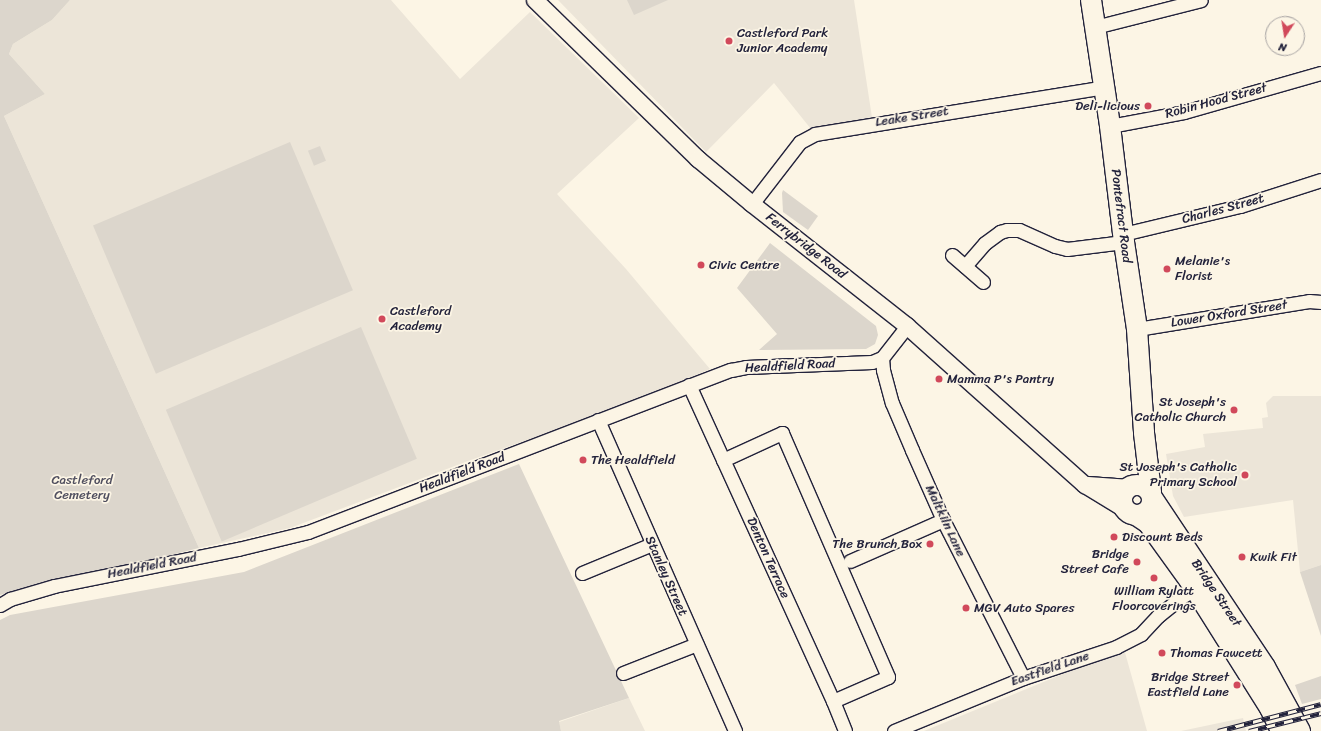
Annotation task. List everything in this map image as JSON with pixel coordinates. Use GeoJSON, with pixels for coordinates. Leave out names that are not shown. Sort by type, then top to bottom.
{"type":"FeatureCollection","features":[{"type":"Feature","properties":{"kind":"main road","name":"Pontefract Road"},"geometry":{"type":"LineString","coordinates":[[1091,0],[1110,126],[1137,329],[1144,433],[1152,495]]}},
{"type":"Feature","properties":{"kind":"main road","name":"Pontefract Road"},"geometry":{"type":"LineString","coordinates":[[1129,487],[1144,433]]}},
{"type":"Feature","properties":{"kind":"main road"},"geometry":{"type":"LineString","coordinates":[[1143,485],[1152,495],[1151,507],[1147,512],[1131,513],[1122,503],[1122,496],[1129,487],[1143,485]]}},
{"type":"Feature","properties":{"kind":"main road","name":"Bridge Street"},"geometry":{"type":"LineString","coordinates":[[1152,495],[1265,667],[1300,731]]}},
{"type":"Feature","properties":{"kind":"main road","name":"Bridge Street"},"geometry":{"type":"LineString","coordinates":[[1131,513],[1148,523],[1195,589],[1270,708],[1281,731]]}},
{"type":"Feature","properties":{"kind":"street","name":"Ferrybridge Road"},"geometry":{"type":"LineString","coordinates":[[534,0],[698,159],[752,204],[907,326],[1085,485],[1131,513]]}},
{"type":"Feature","properties":{"kind":"street"},"geometry":{"type":"LineString","coordinates":[[1094,27],[1201,0]]}},
{"type":"Feature","properties":{"kind":"street","name":"Robin Hood Street"},"geometry":{"type":"LineString","coordinates":[[1110,126],[1184,112],[1321,72]]}},
{"type":"Feature","properties":{"kind":"street","name":"Leake Street"},"geometry":{"type":"LineString","coordinates":[[752,204],[800,142],[815,134],[1104,87]]}},
{"type":"Feature","properties":{"kind":"street","name":"Charles Street"},"geometry":{"type":"LineString","coordinates":[[965,266],[985,243],[1000,232],[1007,230],[1019,230],[1055,246],[1067,248],[1124,238],[1240,206],[1321,180]]}},
{"type":"Feature","properties":{"kind":"street"},"geometry":{"type":"LineString","coordinates":[[952,255],[983,282]]}},
{"type":"Feature","properties":{"kind":"street","name":"Lower Oxford Street"},"geometry":{"type":"LineString","coordinates":[[1137,329],[1309,301],[1321,302]]}},
{"type":"Feature","properties":{"kind":"street"},"geometry":{"type":"LineString","coordinates":[[882,358],[907,326]]}},
{"type":"Feature","properties":{"kind":"street","name":"Healdfield Road"},"geometry":{"type":"LineString","coordinates":[[0,605],[10,599],[54,586],[238,549],[308,532],[689,385],[746,366],[872,362],[882,358]]}},
{"type":"Feature","properties":{"kind":"street","name":"Maltkiln Lane"},"geometry":{"type":"LineString","coordinates":[[882,358],[883,370],[892,403],[943,520],[1023,678]]}},
{"type":"Feature","properties":{"kind":"street","name":"Denton Terrace"},"geometry":{"type":"LineString","coordinates":[[689,385],[833,701],[845,731]]}},
{"type":"Feature","properties":{"kind":"street","name":"Stanley Street"},"geometry":{"type":"LineString","coordinates":[[598,420],[735,731]]}},
{"type":"Feature","properties":{"kind":"street"},"geometry":{"type":"LineString","coordinates":[[723,460],[782,433],[888,677],[833,701]]}},
{"type":"Feature","properties":{"kind":"street"},"geometry":{"type":"LineString","coordinates":[[1085,485],[1129,487]]}},
{"type":"Feature","properties":{"kind":"street"},"geometry":{"type":"LineString","coordinates":[[850,561],[943,520]]}},
{"type":"Feature","properties":{"kind":"street"},"geometry":{"type":"LineString","coordinates":[[582,573],[652,544]]}},
{"type":"Feature","properties":{"kind":"street"},"geometry":{"type":"LineString","coordinates":[[1199,568],[1201,582],[1195,589],[1215,593]]}},
{"type":"Feature","properties":{"kind":"street","name":"Eastfield Lane"},"geometry":{"type":"LineString","coordinates":[[894,731],[1023,678],[1116,647],[1141,634],[1163,612],[1180,598],[1195,589]]}},
{"type":"Feature","properties":{"kind":"street"},"geometry":{"type":"LineString","coordinates":[[623,673],[697,644]]}},
{"type":"Feature","properties":{"kind":"shaded area","name":"Castleford Academy"},"geometry":{"type":"Polygon","coordinates":[[[70,0],[391,0],[460,79],[530,12],[639,118],[557,194],[626,269],[710,369],[620,407],[468,461],[290,528],[199,548],[4,116],[45,94],[9,54],[13,44],[52,20],[70,0]]]}},
{"type":"Feature","properties":{"kind":"shaded area","name":"Castleford Park Junior Academy"},"geometry":{"type":"Polygon","coordinates":[[[558,0],[854,0],[873,124],[815,134],[774,83],[706,152],[558,0]]]}},
{"type":"Feature","properties":{"kind":"shaded area","name":"St Joseph's Catholic Primary School"},"geometry":{"type":"Polygon","coordinates":[[[1273,396],[1321,396],[1321,565],[1300,572],[1293,500],[1184,517],[1173,496],[1166,454],[1205,447],[1203,434],[1263,428],[1262,418],[1268,417],[1266,403],[1273,396]]]}},
{"type":"Feature","properties":{"kind":"shaded area"},"geometry":{"type":"Polygon","coordinates":[[[1124,649],[1147,731],[924,731],[1124,649]]]}},
{"type":"Feature","properties":{"kind":"shaded area"},"geometry":{"type":"Polygon","coordinates":[[[629,698],[645,731],[561,731],[559,722],[629,698]]]}},
{"type":"Feature","properties":{"kind":"shaded area"},"geometry":{"type":"Polygon","coordinates":[[[1243,718],[1246,731],[1181,731],[1243,718]]]}},
{"type":"Feature","properties":{"kind":"green space","name":"Castleford Cemetery"},"geometry":{"type":"Polygon","coordinates":[[[0,0],[70,0],[52,20],[13,44],[9,54],[45,94],[4,116],[199,548],[123,567],[42,582],[0,595],[0,0]]]}},
{"type":"Feature","properties":{"kind":"green space"},"geometry":{"type":"Polygon","coordinates":[[[627,0],[668,0],[634,15],[627,0]]]}},
{"type":"Feature","properties":{"kind":"green space"},"geometry":{"type":"Polygon","coordinates":[[[290,142],[353,290],[156,374],[93,226],[290,142]]]}},
{"type":"Feature","properties":{"kind":"green space"},"geometry":{"type":"Polygon","coordinates":[[[320,146],[326,161],[314,166],[308,151],[320,146]]]}},
{"type":"Feature","properties":{"kind":"green space"},"geometry":{"type":"Polygon","coordinates":[[[783,190],[818,216],[808,230],[783,212],[783,190]]]}},
{"type":"Feature","properties":{"kind":"green space"},"geometry":{"type":"Polygon","coordinates":[[[770,243],[876,326],[878,335],[875,344],[866,349],[759,350],[777,334],[737,288],[770,243]]]}},
{"type":"Feature","properties":{"kind":"green space"},"geometry":{"type":"Polygon","coordinates":[[[361,327],[417,459],[222,541],[166,410],[361,327]]]}},
{"type":"Feature","properties":{"kind":"green space"},"geometry":{"type":"Polygon","coordinates":[[[519,464],[629,698],[559,721],[561,731],[0,731],[0,620],[10,615],[244,572],[519,464]]]}},
{"type":"Feature","properties":{"kind":"green space"},"geometry":{"type":"Polygon","coordinates":[[[1321,565],[1321,636],[1300,572],[1321,565]]]}},
{"type":"Feature","properties":{"kind":"green space"},"geometry":{"type":"Polygon","coordinates":[[[1321,676],[1321,699],[1302,704],[1295,685],[1321,676]]]}},
{"type":"Feature","properties":{"kind":"railway"},"geometry":{"type":"LineString","coordinates":[[1218,731],[1321,704]]}},
{"type":"Feature","properties":{"kind":"railway"},"geometry":{"type":"LineString","coordinates":[[1249,731],[1321,713]]}},
{"type":"Feature","properties":{"kind":"place","name":"Castleford Park Junior Academy"},"geometry":{"type":"Point","coordinates":[729,41]}},
{"type":"Feature","properties":{"kind":"place","name":"Deli-licious"},"geometry":{"type":"Point","coordinates":[1148,106]}},
{"type":"Feature","properties":{"kind":"place","name":"Civic Centre"},"geometry":{"type":"Point","coordinates":[701,265]}},
{"type":"Feature","properties":{"kind":"place","name":"Melanie's Florist"},"geometry":{"type":"Point","coordinates":[1167,269]}},
{"type":"Feature","properties":{"kind":"place","name":"Castleford Academy"},"geometry":{"type":"Point","coordinates":[382,319]}},
{"type":"Feature","properties":{"kind":"place","name":"Mamma P's Pantry"},"geometry":{"type":"Point","coordinates":[939,379]}},
{"type":"Feature","properties":{"kind":"place","name":"St Joseph's Catholic Church"},"geometry":{"type":"Point","coordinates":[1234,410]}},
{"type":"Feature","properties":{"kind":"place","name":"The Healdfield"},"geometry":{"type":"Point","coordinates":[583,460]}},
{"type":"Feature","properties":{"kind":"place","name":"St Joseph's Catholic Primary School"},"geometry":{"type":"Point","coordinates":[1245,475]}},
{"type":"Feature","properties":{"kind":"place","name":"Discount Beds"},"geometry":{"type":"Point","coordinates":[1114,537]}},
{"type":"Feature","properties":{"kind":"place","name":"The Brunch Box"},"geometry":{"type":"Point","coordinates":[930,544]}},
{"type":"Feature","properties":{"kind":"place","name":"Kwik Fit"},"geometry":{"type":"Point","coordinates":[1242,557]}},
{"type":"Feature","properties":{"kind":"place","name":"Bridge Street Cafe"},"geometry":{"type":"Point","coordinates":[1137,562]}},
{"type":"Feature","properties":{"kind":"place","name":"William Rylatt Floorcoverings"},"geometry":{"type":"Point","coordinates":[1154,578]}},
{"type":"Feature","properties":{"kind":"place","name":"MGV Auto Spares"},"geometry":{"type":"Point","coordinates":[966,608]}},
{"type":"Feature","properties":{"kind":"place","name":"Thomas Fawcett"},"geometry":{"type":"Point","coordinates":[1162,653]}},
{"type":"Feature","properties":{"kind":"place","name":"Bridge Street Eastfield Lane"},"geometry":{"type":"Point","coordinates":[1237,685]}}]}
